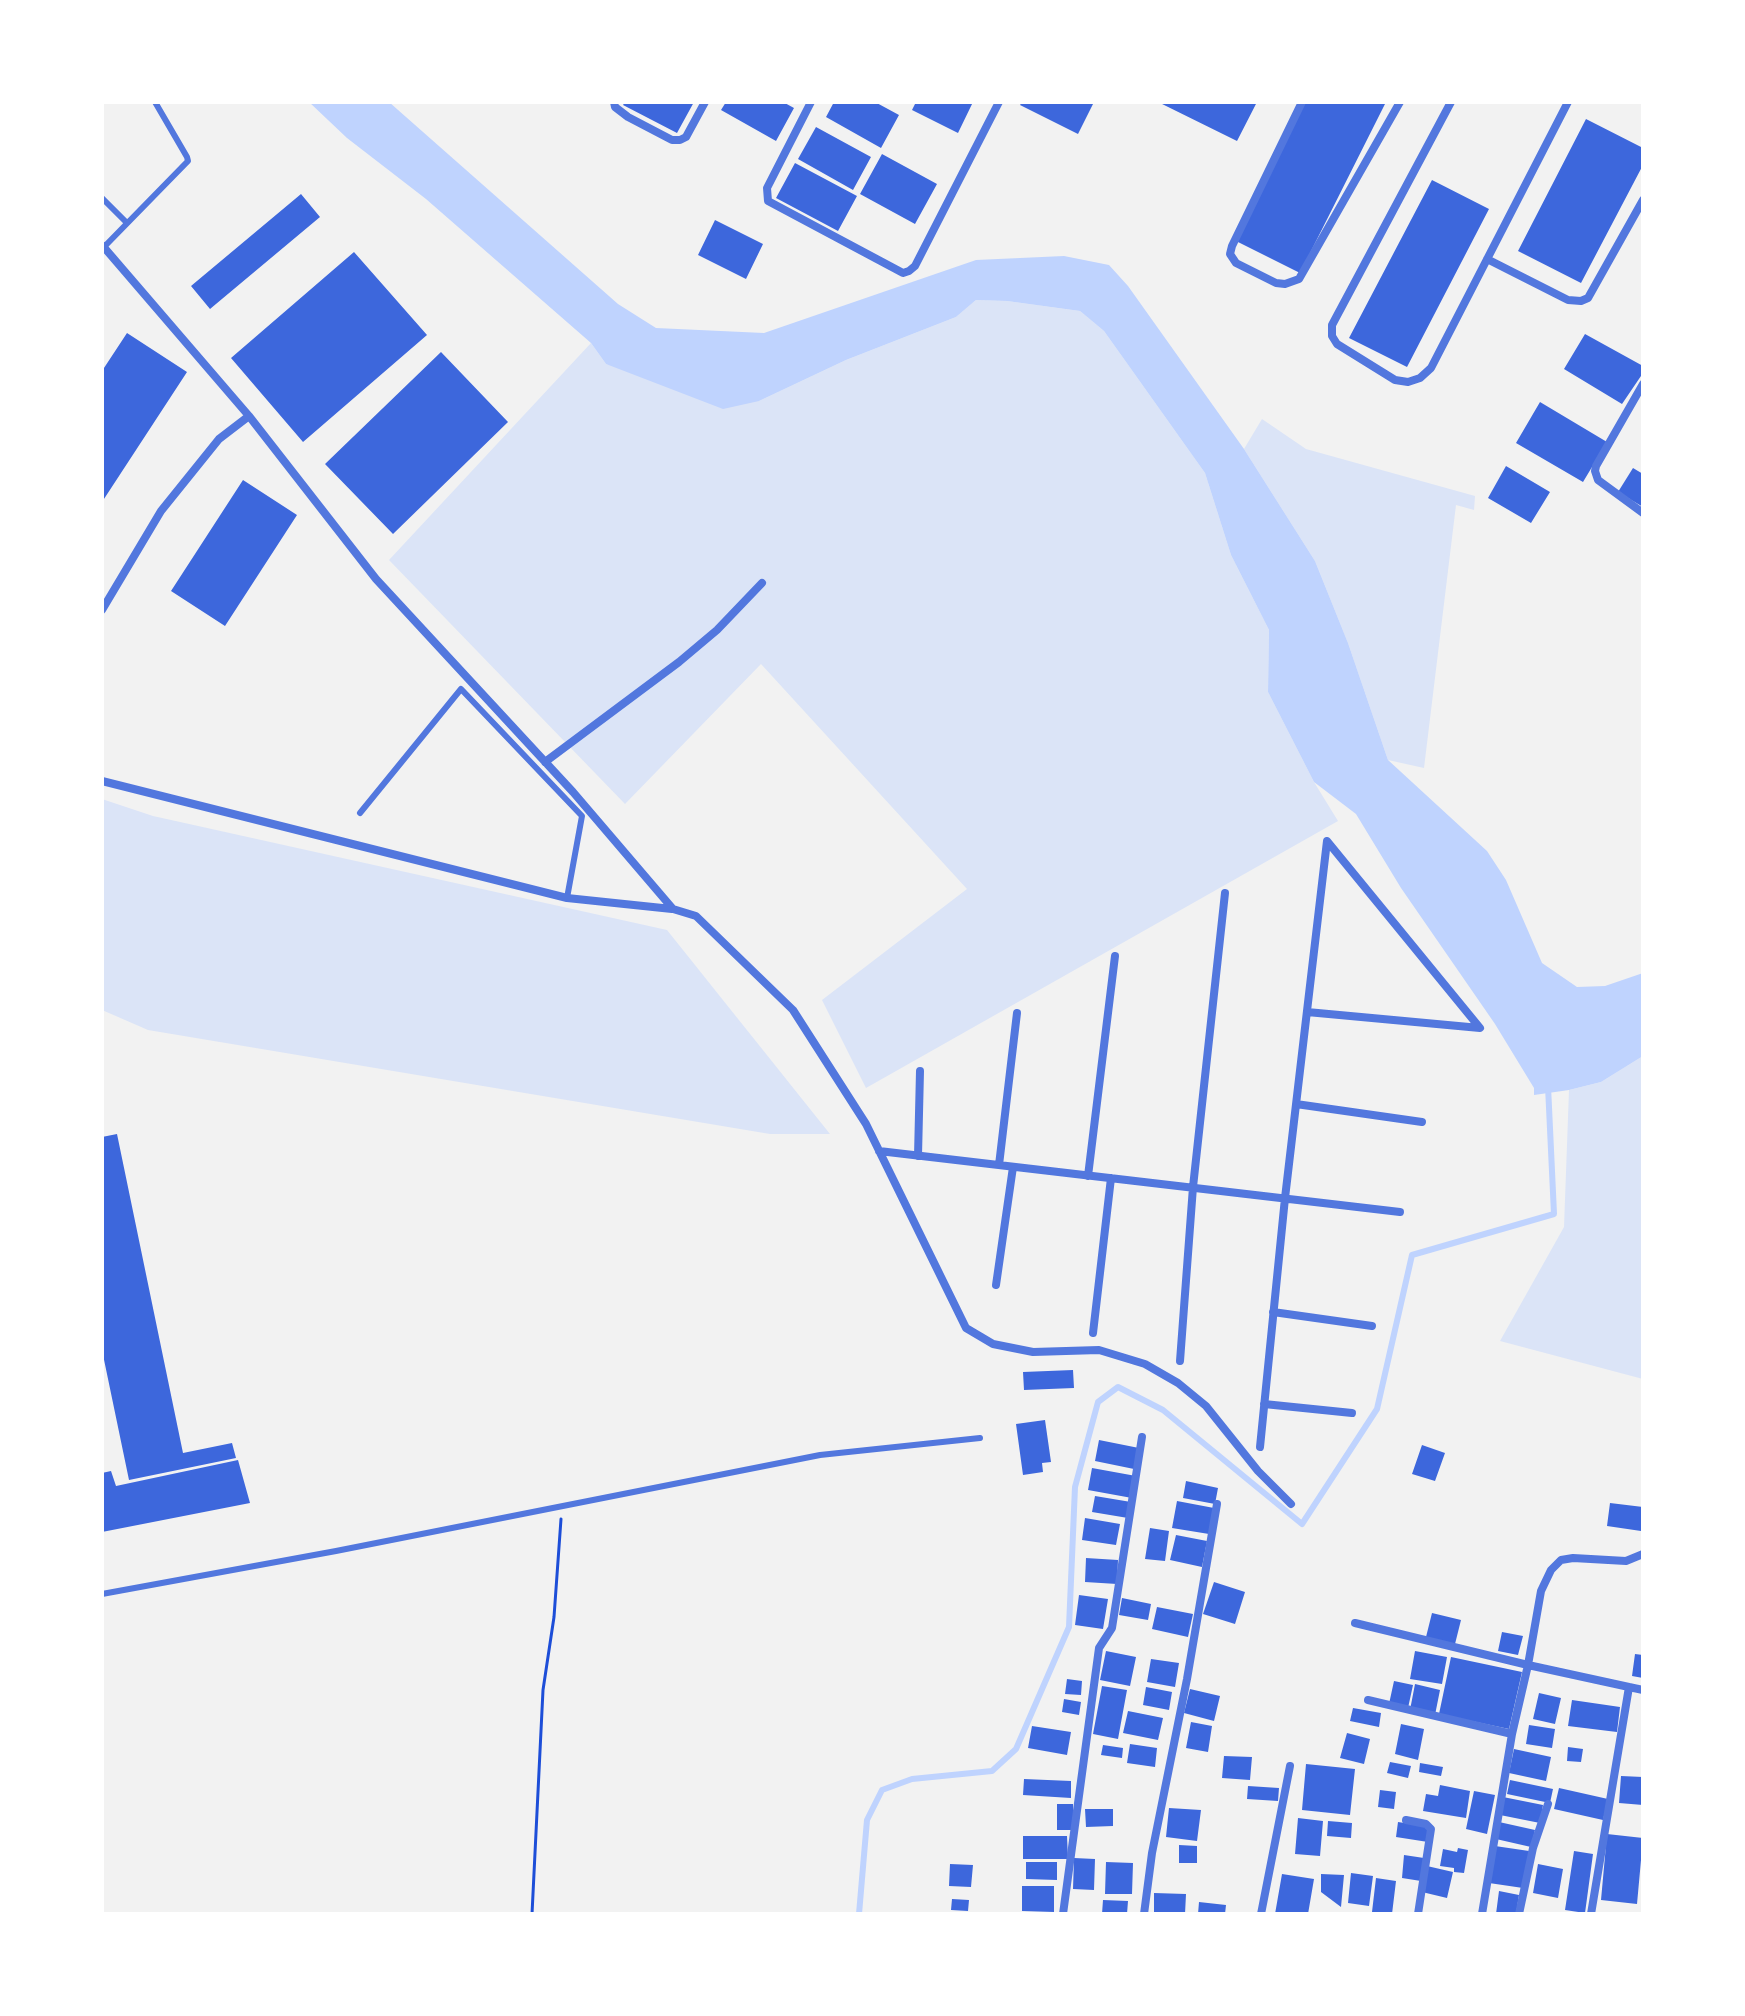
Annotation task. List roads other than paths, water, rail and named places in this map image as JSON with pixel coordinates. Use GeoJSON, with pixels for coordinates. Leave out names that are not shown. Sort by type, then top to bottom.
{"type":"FeatureCollection","features":[{"type":"Feature","properties":{"kind":"street"},"geometry":{"type":"LineString","coordinates":[[614,102],[615,107],[628,117],[672,140],[686,137],[705,102]]}},
{"type":"Feature","properties":{"kind":"street"},"geometry":{"type":"LineString","coordinates":[[811,102],[767,188],[768,201],[903,273],[915,266],[999,102]]}},
{"type":"Feature","properties":{"kind":"street"},"geometry":{"type":"LineString","coordinates":[[1302,102],[1230,254],[1236,263],[1276,283],[1285,284],[1299,279],[1400,102]]}},
{"type":"Feature","properties":{"kind":"street"},"geometry":{"type":"LineString","coordinates":[[1451,102],[1332,325],[1332,336],[1337,344],[1395,380],[1408,382],[1420,378],[1431,368],[1568,102]]}},
{"type":"Feature","properties":{"kind":"street"},"geometry":{"type":"LineString","coordinates":[[1487,259],[1568,300],[1581,301],[1588,298],[1643,200]]}},
{"type":"Feature","properties":{"kind":"street"},"geometry":{"type":"LineString","coordinates":[[103,246],[249,416],[376,579],[573,792],[673,909]]}},
{"type":"Feature","properties":{"kind":"street"},"geometry":{"type":"LineString","coordinates":[[1643,384],[1595,471],[1598,480],[1643,513]]}},
{"type":"Feature","properties":{"kind":"street"},"geometry":{"type":"LineString","coordinates":[[102,610],[161,511],[219,439],[249,416]]}},
{"type":"Feature","properties":{"kind":"street"},"geometry":{"type":"LineString","coordinates":[[545,762],[679,662],[717,630],[762,583]]}},
{"type":"Feature","properties":{"kind":"street"},"geometry":{"type":"LineString","coordinates":[[102,781],[567,898],[673,909],[696,916],[793,1010],[866,1124],[966,1328],[993,1344],[1033,1352],[1099,1350],[1145,1364],[1178,1383],[1206,1406],[1258,1471],[1291,1504]]}},
{"type":"Feature","properties":{"kind":"street"},"geometry":{"type":"LineString","coordinates":[[1260,1447],[1285,1198],[1327,841],[1480,1028],[1307,1012]]}},
{"type":"Feature","properties":{"kind":"street"},"geometry":{"type":"LineString","coordinates":[[1180,1361],[1193,1187],[1225,893]]}},
{"type":"Feature","properties":{"kind":"street"},"geometry":{"type":"LineString","coordinates":[[1088,1176],[1115,956]]}},
{"type":"Feature","properties":{"kind":"street"},"geometry":{"type":"LineString","coordinates":[[999,1165],[1017,1013]]}},
{"type":"Feature","properties":{"kind":"street"},"geometry":{"type":"LineString","coordinates":[[918,1156],[920,1071]]}},
{"type":"Feature","properties":{"kind":"street"},"geometry":{"type":"LineString","coordinates":[[1296,1104],[1422,1122]]}},
{"type":"Feature","properties":{"kind":"street"},"geometry":{"type":"LineString","coordinates":[[879,1151],[1400,1212]]}},
{"type":"Feature","properties":{"kind":"street"},"geometry":{"type":"LineString","coordinates":[[996,1285],[1013,1167]]}},
{"type":"Feature","properties":{"kind":"street"},"geometry":{"type":"LineString","coordinates":[[1093,1333],[1111,1178]]}},
{"type":"Feature","properties":{"kind":"street"},"geometry":{"type":"LineString","coordinates":[[1273,1312],[1372,1326]]}},
{"type":"Feature","properties":{"kind":"street"},"geometry":{"type":"LineString","coordinates":[[1264,1404],[1352,1413]]}},
{"type":"Feature","properties":{"kind":"street"},"geometry":{"type":"LineString","coordinates":[[1063,1914],[1099,1648],[1112,1628],[1142,1437]]}},
{"type":"Feature","properties":{"kind":"street"},"geometry":{"type":"LineString","coordinates":[[1144,1914],[1152,1853],[1192,1652],[1217,1504]]}},
{"type":"Feature","properties":{"kind":"street"},"geometry":{"type":"LineString","coordinates":[[1482,1914],[1512,1734],[1541,1591],[1551,1570],[1561,1560],[1626,1561],[1643,1554]]}},
{"type":"Feature","properties":{"kind":"street"},"geometry":{"type":"LineString","coordinates":[[1355,1623],[1643,1690]]}},
{"type":"Feature","properties":{"kind":"street"},"geometry":{"type":"LineString","coordinates":[[1591,1914],[1629,1687]]}},
{"type":"Feature","properties":{"kind":"street"},"geometry":{"type":"LineString","coordinates":[[1368,1700],[1512,1734]]}},
{"type":"Feature","properties":{"kind":"street"},"geometry":{"type":"LineString","coordinates":[[1261,1914],[1290,1766]]}},
{"type":"Feature","properties":{"kind":"street"},"geometry":{"type":"LineString","coordinates":[[1519,1914],[1533,1848],[1548,1804]]}},
{"type":"Feature","properties":{"kind":"street"},"geometry":{"type":"LineString","coordinates":[[1406,1820],[1426,1824],[1431,1829],[1418,1914]]}},
{"type":"Feature","properties":{"kind":"lane"},"geometry":{"type":"LineString","coordinates":[[103,246],[188,161],[155,102]]}},
{"type":"Feature","properties":{"kind":"lane"},"geometry":{"type":"LineString","coordinates":[[102,198],[127,223]]}},
{"type":"Feature","properties":{"kind":"lane"},"geometry":{"type":"LineString","coordinates":[[360,813],[461,689],[582,816],[567,898]]}},
{"type":"Feature","properties":{"kind":"lane"},"geometry":{"type":"LineString","coordinates":[[492,722],[500,713]]}},
{"type":"Feature","properties":{"kind":"lane"},"geometry":{"type":"LineString","coordinates":[[102,1594],[820,1455],[980,1438]]}},
{"type":"Feature","properties":{"kind":"water"},"geometry":{"type":"Polygon","coordinates":[[[309,102],[389,102],[618,304],[656,328],[764,333],[976,260],[1064,256],[1109,265],[1128,286],[1244,449],[1315,561],[1348,643],[1388,760],[1487,851],[1506,880],[1542,963],[1577,987],[1605,986],[1643,973],[1643,1056],[1601,1082],[1534,1095],[1534,1088],[1495,1024],[1401,888],[1356,814],[1314,782],[1268,692],[1269,630],[1231,555],[1205,473],[1104,331],[1080,311],[976,300],[956,317],[846,360],[759,401],[723,409],[606,364],[591,343],[426,199],[347,138],[309,102]]]}},
{"type":"Feature","properties":{"kind":"waterway"},"geometry":{"type":"LineString","coordinates":[[859,1914],[867,1820],[882,1790],[912,1779],[992,1771],[1016,1749],[1069,1627],[1075,1487],[1098,1402],[1118,1387],[1163,1410],[1302,1524],[1377,1409],[1412,1255],[1554,1214],[1548,1086]]}}]}
